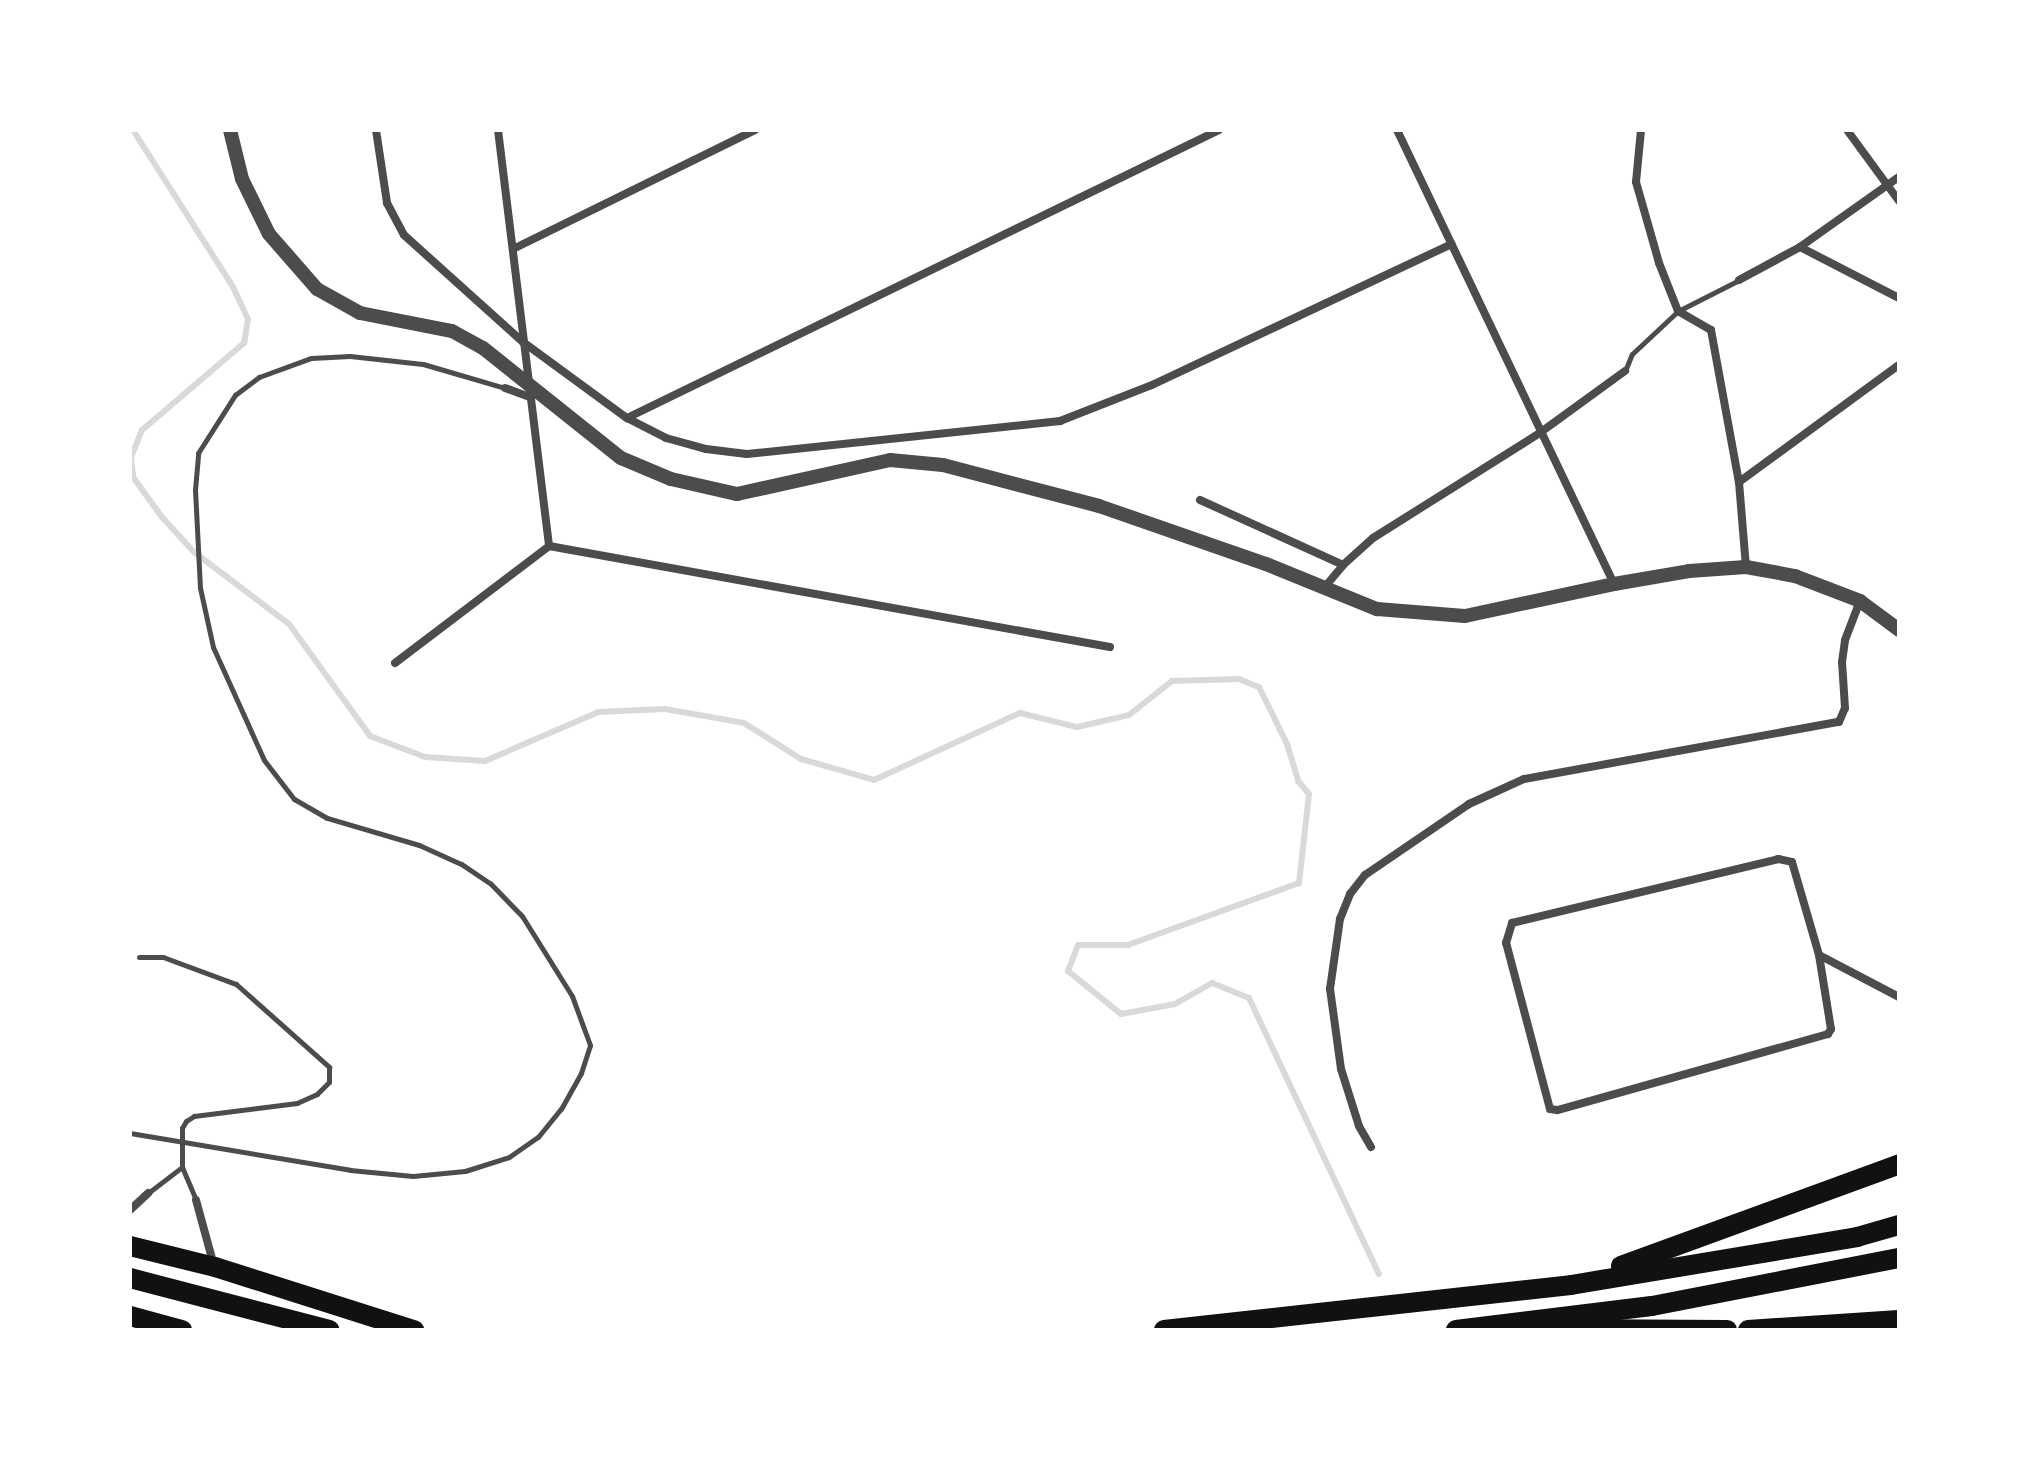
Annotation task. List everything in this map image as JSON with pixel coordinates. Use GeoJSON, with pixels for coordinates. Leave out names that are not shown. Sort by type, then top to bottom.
{"type":"FeatureCollection","features":[{"type":"Feature","properties":{"kind":"highway"},"geometry":{"type":"LineString","coordinates":[[1571,1285],[1899,1164]]}},
{"type":"Feature","properties":{"kind":"highway"},"geometry":{"type":"LineString","coordinates":[[1164,1330],[1571,1285],[1857,1237],[1899,1225]]}},
{"type":"Feature","properties":{"kind":"highway"},"geometry":{"type":"LineString","coordinates":[[130,1246],[215,1267],[414,1330]]}},
{"type":"Feature","properties":{"kind":"highway"},"geometry":{"type":"LineString","coordinates":[[1456,1330],[1652,1306],[1899,1258]]}},
{"type":"Feature","properties":{"kind":"highway"},"geometry":{"type":"LineString","coordinates":[[130,1278],[329,1330]]}},
{"type":"Feature","properties":{"kind":"highway"},"geometry":{"type":"LineString","coordinates":[[130,1316],[182,1330]]}},
{"type":"Feature","properties":{"kind":"highway"},"geometry":{"type":"LineString","coordinates":[[1748,1330],[1899,1320]]}},
{"type":"Feature","properties":{"kind":"highway"},"geometry":{"type":"LineString","coordinates":[[1505,1330],[1727,1330]]}},
{"type":"Feature","properties":{"kind":"street"},"geometry":{"type":"LineString","coordinates":[[230,130],[242,179],[269,234],[317,289],[360,313],[452,331],[483,348],[529,391],[621,458],[671,479],[737,494],[890,460],[943,465],[1099,506],[1266,564],[1377,609],[1465,616],[1614,584],[1689,571],[1746,567],[1795,576],[1860,601],[1899,630]]}},
{"type":"Feature","properties":{"kind":"street"},"geometry":{"type":"LineString","coordinates":[[376,130],[387,203],[404,235],[523,342],[627,418],[666,438],[706,449],[747,454],[1060,421],[1152,385],[1451,244]]}},
{"type":"Feature","properties":{"kind":"street"},"geometry":{"type":"LineString","coordinates":[[498,130],[549,546]]}},
{"type":"Feature","properties":{"kind":"street"},"geometry":{"type":"LineString","coordinates":[[513,249],[755,130]]}},
{"type":"Feature","properties":{"kind":"street"},"geometry":{"type":"LineString","coordinates":[[627,418],[1219,130]]}},
{"type":"Feature","properties":{"kind":"street"},"geometry":{"type":"LineString","coordinates":[[1397,130],[1614,584]]}},
{"type":"Feature","properties":{"kind":"street"},"geometry":{"type":"LineString","coordinates":[[1641,130],[1636,182],[1659,263],[1678,311],[1711,330],[1739,482],[1746,567]]}},
{"type":"Feature","properties":{"kind":"street"},"geometry":{"type":"LineString","coordinates":[[1847,130],[1899,201]]}},
{"type":"Feature","properties":{"kind":"street"},"geometry":{"type":"LineString","coordinates":[[1739,280],[1800,247],[1899,177]]}},
{"type":"Feature","properties":{"kind":"street"},"geometry":{"type":"LineString","coordinates":[[1800,247],[1899,298]]}},
{"type":"Feature","properties":{"kind":"street"},"geometry":{"type":"LineString","coordinates":[[1739,482],[1899,365]]}},
{"type":"Feature","properties":{"kind":"street"},"geometry":{"type":"LineString","coordinates":[[1324,588],[1343,565],[1398,521],[1541,432],[1625,371]]}},
{"type":"Feature","properties":{"kind":"street"},"geometry":{"type":"LineString","coordinates":[[505,388],[529,391]]}},
{"type":"Feature","properties":{"kind":"street"},"geometry":{"type":"LineString","coordinates":[[1200,500],[1343,565]]}},
{"type":"Feature","properties":{"kind":"street"},"geometry":{"type":"LineString","coordinates":[[395,663],[549,546],[1110,647]]}},
{"type":"Feature","properties":{"kind":"street"},"geometry":{"type":"LineString","coordinates":[[1371,1147],[1359,1126],[1341,1069],[1330,989],[1340,919],[1350,894],[1365,875],[1409,842],[1469,804],[1524,779],[1839,722],[1845,708],[1842,662],[1845,640],[1860,601]]}},
{"type":"Feature","properties":{"kind":"street"},"geometry":{"type":"LineString","coordinates":[[1819,955],[1831,1029],[1824,1038],[1557,1110],[1546,1104],[1507,933],[1512,923],[1787,859],[1792,862],[1819,955],[1899,997]]}},
{"type":"Feature","properties":{"kind":"street"},"geometry":{"type":"LineString","coordinates":[[130,1210],[148,1193]]}},
{"type":"Feature","properties":{"kind":"street"},"geometry":{"type":"LineString","coordinates":[[196,1200],[215,1267]]}},
{"type":"Feature","properties":{"kind":"lane"},"geometry":{"type":"LineString","coordinates":[[1625,371],[1632,354],[1678,311],[1739,280]]}},
{"type":"Feature","properties":{"kind":"lane"},"geometry":{"type":"LineString","coordinates":[[130,1133],[350,1170],[413,1176],[465,1171],[509,1157],[538,1137],[561,1109],[581,1073],[590,1045],[572,996],[522,916],[491,884],[461,864],[419,845],[327,818],[294,799],[264,760],[213,647],[200,588],[195,490],[198,453],[235,395],[259,377],[311,358],[350,356],[423,364],[505,388]]}},
{"type":"Feature","properties":{"kind":"lane"},"geometry":{"type":"LineString","coordinates":[[139,957],[163,957],[236,984],[329,1067],[329,1082],[317,1094],[297,1103],[194,1116],[182,1128],[181,1141],[182,1167],[196,1200]]}},
{"type":"Feature","properties":{"kind":"lane"},"geometry":{"type":"LineString","coordinates":[[148,1193],[182,1167]]}},
{"type":"Feature","properties":{"kind":"waterway"},"geometry":{"type":"LineString","coordinates":[[133,130],[233,287],[248,319],[244,343],[142,430],[131,457],[133,477],[162,517],[194,552],[289,624],[370,736],[425,757],[485,761],[598,712],[665,709],[744,723],[801,759],[874,780],[1020,713],[1077,727],[1129,715],[1172,681],[1239,679],[1259,687],[1287,744],[1298,781],[1309,794],[1299,883],[1128,945],[1078,945],[1068,971],[1121,1014],[1175,1004],[1212,983],[1249,998],[1379,1274]]}}]}
